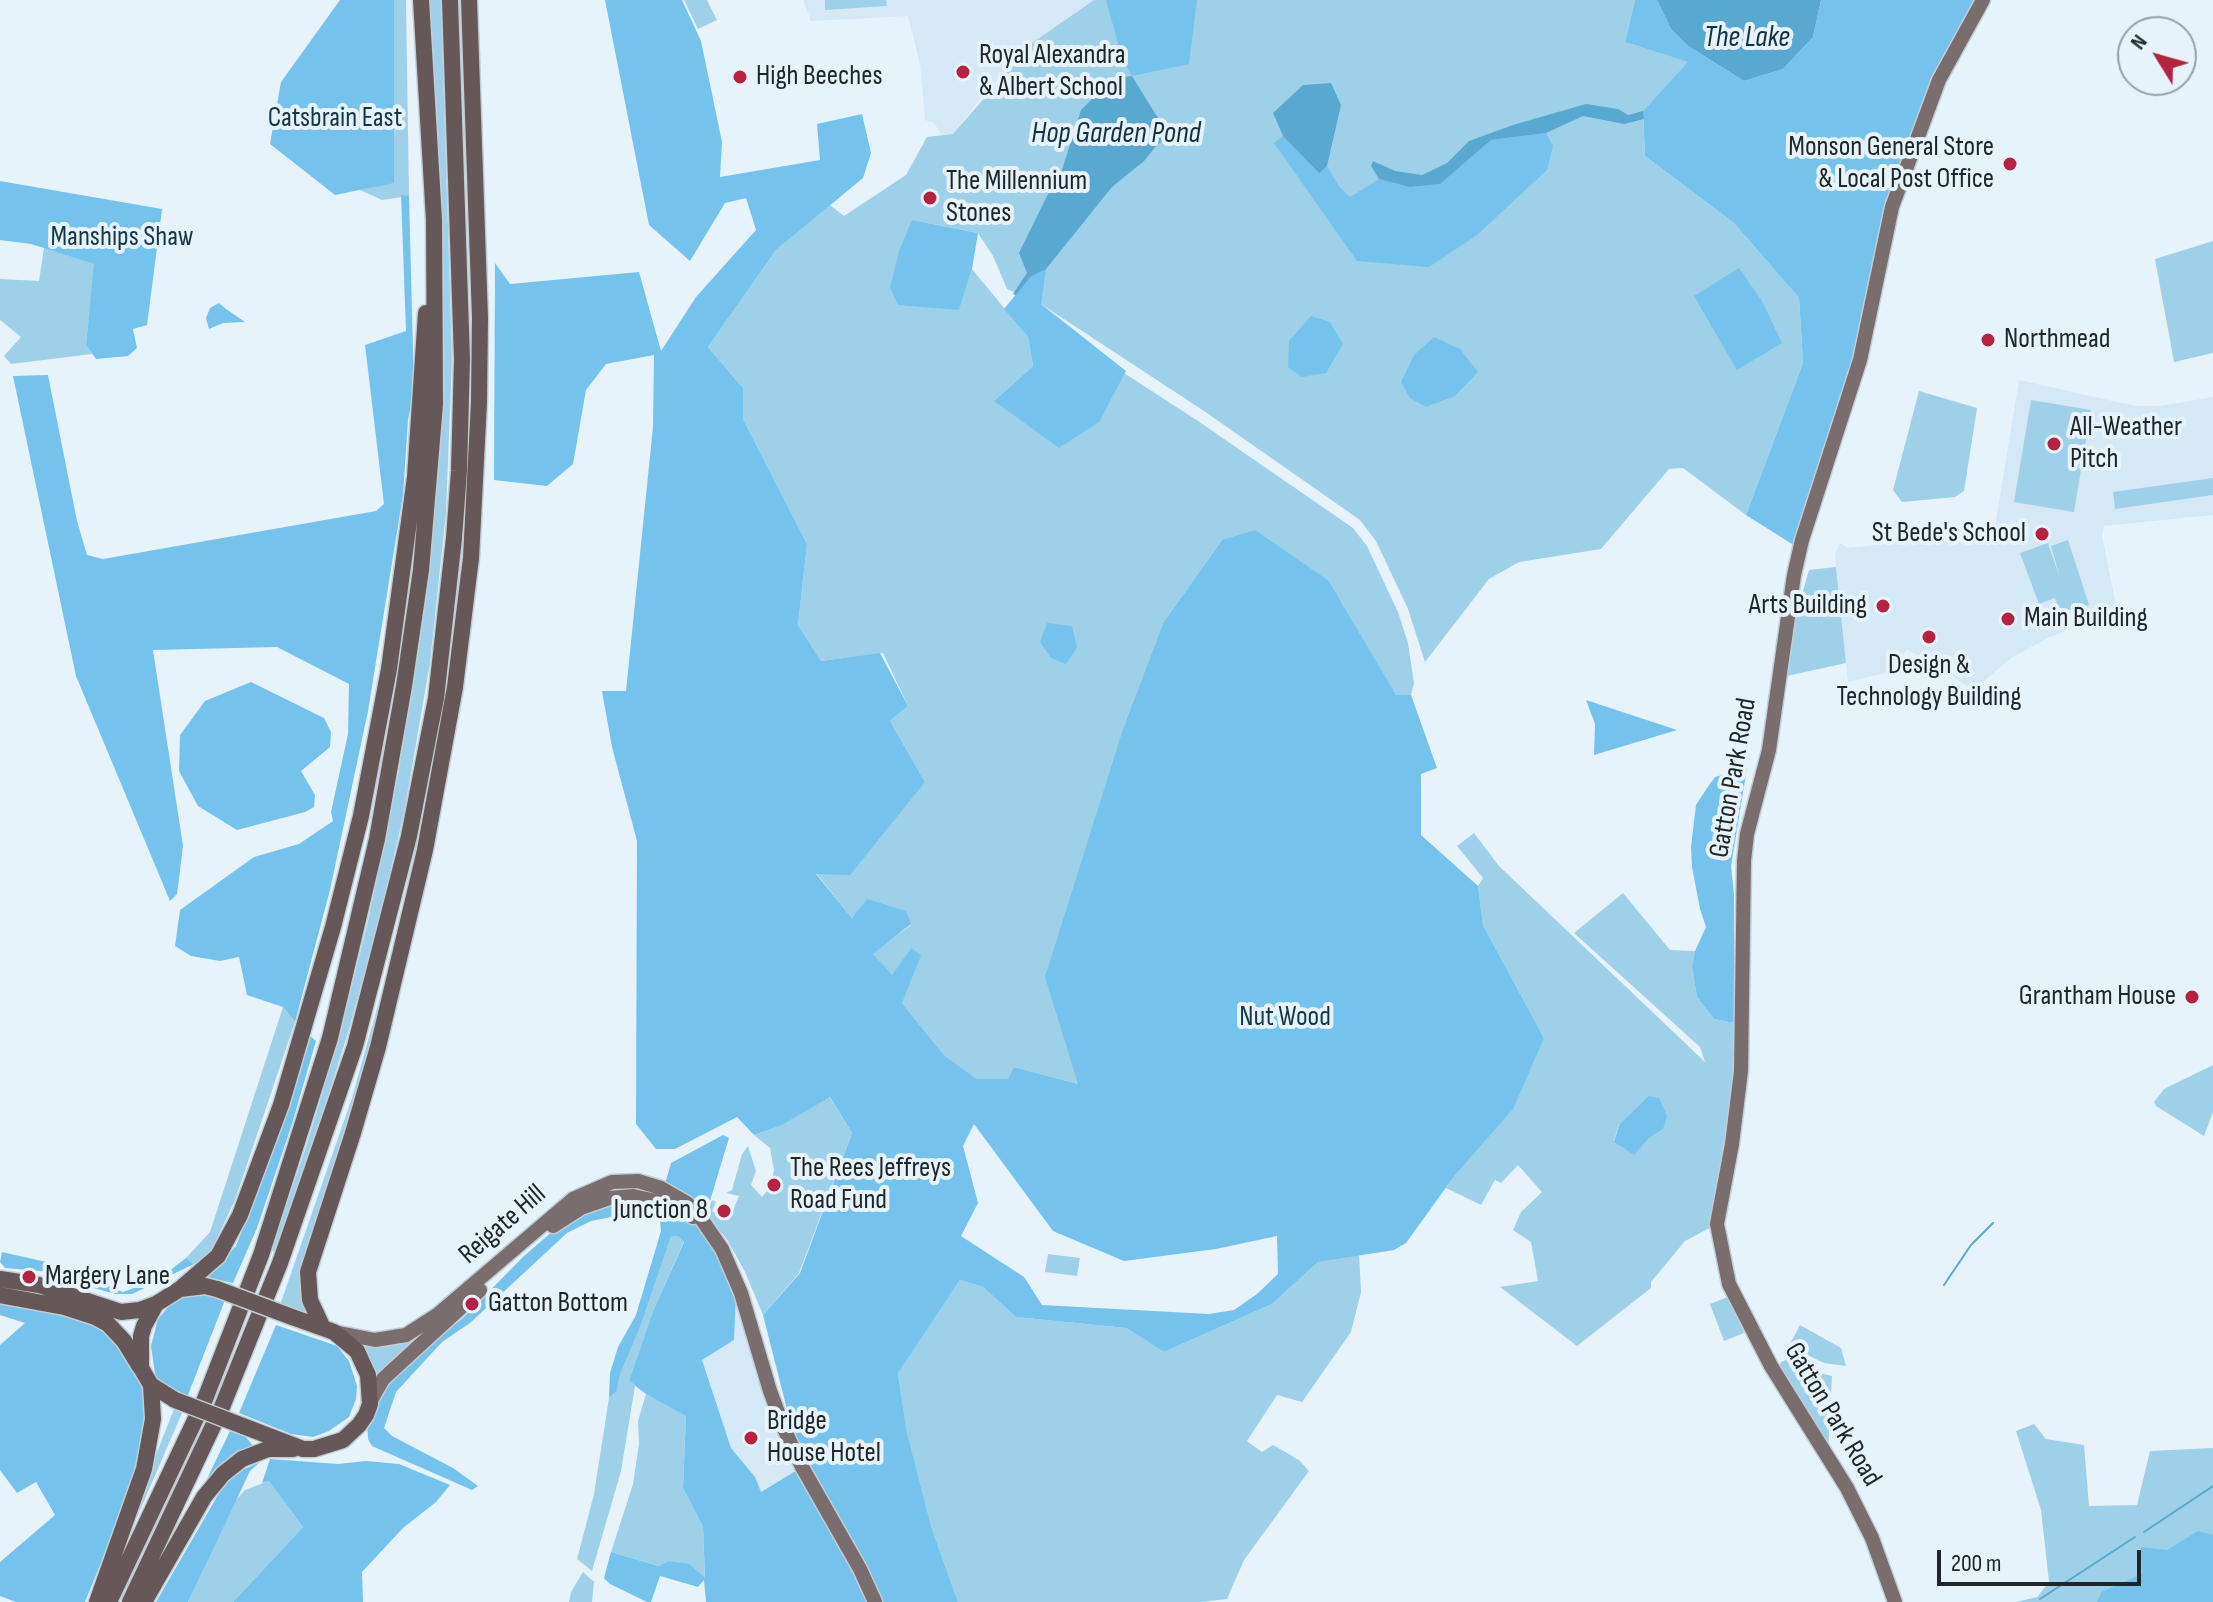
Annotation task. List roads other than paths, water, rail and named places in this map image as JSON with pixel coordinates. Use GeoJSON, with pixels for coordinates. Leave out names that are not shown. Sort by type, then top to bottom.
{"type":"FeatureCollection","features":[{"type":"Feature","properties":{"kind":"highway"},"geometry":{"type":"LineString","coordinates":[[109,1602],[205,1399],[251,1281],[311,1102],[352,952],[377,839],[421,570],[435,404],[434,220],[421,0]]}},
{"type":"Feature","properties":{"kind":"highway"},"geometry":{"type":"LineString","coordinates":[[130,1602],[222,1407],[285,1250],[355,1046],[409,836],[436,698],[459,471],[462,359],[450,0]]}},
{"type":"Feature","properties":{"kind":"highway"},"geometry":{"type":"LineString","coordinates":[[328,1330],[310,1300],[308,1272],[353,1133],[401,954],[443,760],[465,610],[476,469],[480,332],[469,0]]}},
{"type":"Feature","properties":{"kind":"highway"},"geometry":{"type":"LineString","coordinates":[[79,1296],[121,1312],[140,1310],[156,1304],[206,1269],[218,1256],[240,1215],[281,1105],[321,973],[361,816],[389,669],[411,505],[434,220]]}},
{"type":"Feature","properties":{"kind":"highway"},"geometry":{"type":"LineString","coordinates":[[0,1279],[121,1304],[138,1303],[206,1269]]}},
{"type":"Feature","properties":{"kind":"highway"},"geometry":{"type":"LineString","coordinates":[[144,1602],[204,1497],[223,1474],[242,1459],[268,1449],[323,1448],[343,1440],[359,1425],[370,1404],[368,1375],[362,1357],[352,1345],[328,1330],[217,1289],[205,1286],[180,1289]]}},
{"type":"Feature","properties":{"kind":"highway"},"geometry":{"type":"LineString","coordinates":[[0,1295],[64,1307],[108,1324],[124,1341],[151,1385],[151,1441],[136,1497],[97,1602]]}},
{"type":"Feature","properties":{"kind":"highway"},"geometry":{"type":"LineString","coordinates":[[141,1368],[141,1336],[156,1304]]}},
{"type":"Feature","properties":{"kind":"highway"},"geometry":{"type":"LineString","coordinates":[[151,1385],[175,1400],[303,1449]]}},
{"type":"Feature","properties":{"kind":"main road","name":"Gatton Park Road"},"geometry":{"type":"LineString","coordinates":[[1895,1602],[1872,1538],[1847,1488],[1771,1366],[1729,1284],[1717,1224],[1732,1144],[1741,1071],[1743,870],[1747,834],[1769,750],[1794,575],[1802,540],[1860,360],[1892,207],[1939,80],[1983,0]]}},
{"type":"Feature","properties":{"kind":"main road","name":"Reigate Hill"},"geometry":{"type":"LineString","coordinates":[[328,1330],[355,1338],[388,1340],[418,1329],[469,1289],[563,1206],[600,1186],[625,1181],[651,1184],[687,1203],[722,1249],[741,1293],[785,1431],[875,1602]]}},
{"type":"Feature","properties":{"kind":"main road","name":"Reigate Hill"},"geometry":{"type":"LineString","coordinates":[[370,1404],[383,1379],[403,1359],[549,1229],[581,1208],[610,1198],[649,1197],[704,1222]]}},
{"type":"Feature","properties":{"kind":"water","name":"The Lake"},"geometry":{"type":"Polygon","coordinates":[[[1657,0],[1821,0],[1813,37],[1783,69],[1744,81],[1688,46],[1671,29],[1657,0]]]}},
{"type":"Feature","properties":{"kind":"water","name":"Hop Garden Pond"},"geometry":{"type":"Polygon","coordinates":[[[1132,76],[1169,136],[1112,187],[1046,269],[1030,277],[1016,295],[1013,294],[1027,273],[1019,253],[1060,176],[1081,110],[1112,79],[1132,76]]]}},
{"type":"Feature","properties":{"kind":"water"},"geometry":{"type":"Polygon","coordinates":[[[1331,83],[1341,105],[1327,166],[1319,173],[1283,136],[1273,113],[1303,85],[1331,83]]]}},
{"type":"Feature","properties":{"kind":"water"},"geometry":{"type":"Polygon","coordinates":[[[1586,104],[1618,109],[1628,115],[1643,111],[1644,119],[1624,124],[1583,116],[1546,133],[1491,140],[1440,184],[1410,187],[1379,179],[1371,166],[1373,161],[1395,171],[1422,175],[1447,163],[1469,141],[1586,104]]]}},
{"type":"Feature","properties":{"kind":"waterway"},"geometry":{"type":"LineString","coordinates":[[1944,1285],[1971,1245],[1993,1223]]}},
{"type":"Feature","properties":{"kind":"waterway"},"geometry":{"type":"LineString","coordinates":[[2144,1532],[2213,1486]]}},
{"type":"Feature","properties":{"kind":"waterway"},"geometry":{"type":"LineString","coordinates":[[2040,1599],[2135,1537]]}},
{"type":"Feature","properties":{"kind":"place","name":"Royal Alexandra & Albert School"},"geometry":{"type":"Point","coordinates":[963,72]}},
{"type":"Feature","properties":{"kind":"place","name":"High Beeches"},"geometry":{"type":"Point","coordinates":[740,77]}},
{"type":"Feature","properties":{"kind":"place","name":"Monson General Store & Local Post Office"},"geometry":{"type":"Point","coordinates":[2010,164]}},
{"type":"Feature","properties":{"kind":"place","name":"The Millennium Stones"},"geometry":{"type":"Point","coordinates":[930,198]}},
{"type":"Feature","properties":{"kind":"place","name":"Northmead"},"geometry":{"type":"Point","coordinates":[1988,340]}},
{"type":"Feature","properties":{"kind":"place","name":"All-Weather Pitch"},"geometry":{"type":"Point","coordinates":[2054,444]}},
{"type":"Feature","properties":{"kind":"place","name":"St Bede's School"},"geometry":{"type":"Point","coordinates":[2042,534]}},
{"type":"Feature","properties":{"kind":"place","name":"Arts Building"},"geometry":{"type":"Point","coordinates":[1883,606]}},
{"type":"Feature","properties":{"kind":"place","name":"Main Building"},"geometry":{"type":"Point","coordinates":[2008,619]}},
{"type":"Feature","properties":{"kind":"place","name":"Design & Technology Building"},"geometry":{"type":"Point","coordinates":[1929,637]}},
{"type":"Feature","properties":{"kind":"place","name":"Grantham House"},"geometry":{"type":"Point","coordinates":[2192,997]}},
{"type":"Feature","properties":{"kind":"place","name":"The Rees Jeffreys Road Fund"},"geometry":{"type":"Point","coordinates":[774,1185]}},
{"type":"Feature","properties":{"kind":"place","name":"Junction 8"},"geometry":{"type":"Point","coordinates":[724,1211]}},
{"type":"Feature","properties":{"kind":"place","name":"Margery Lane"},"geometry":{"type":"Point","coordinates":[29,1277]}},
{"type":"Feature","properties":{"kind":"place","name":"Gatton Bottom"},"geometry":{"type":"Point","coordinates":[472,1304]}},
{"type":"Feature","properties":{"kind":"place","name":"Bridge House Hotel"},"geometry":{"type":"Point","coordinates":[751,1438]}},
{"type":"Feature","properties":{"kind":"park label","name":"Catsbrain East"},"geometry":{"type":"Point","coordinates":[335,119]}},
{"type":"Feature","properties":{"kind":"park label","name":"Manships Shaw"},"geometry":{"type":"Point","coordinates":[122,238]}},
{"type":"Feature","properties":{"kind":"park label","name":"Nut Wood"},"geometry":{"type":"Point","coordinates":[1285,1018]}}]}
